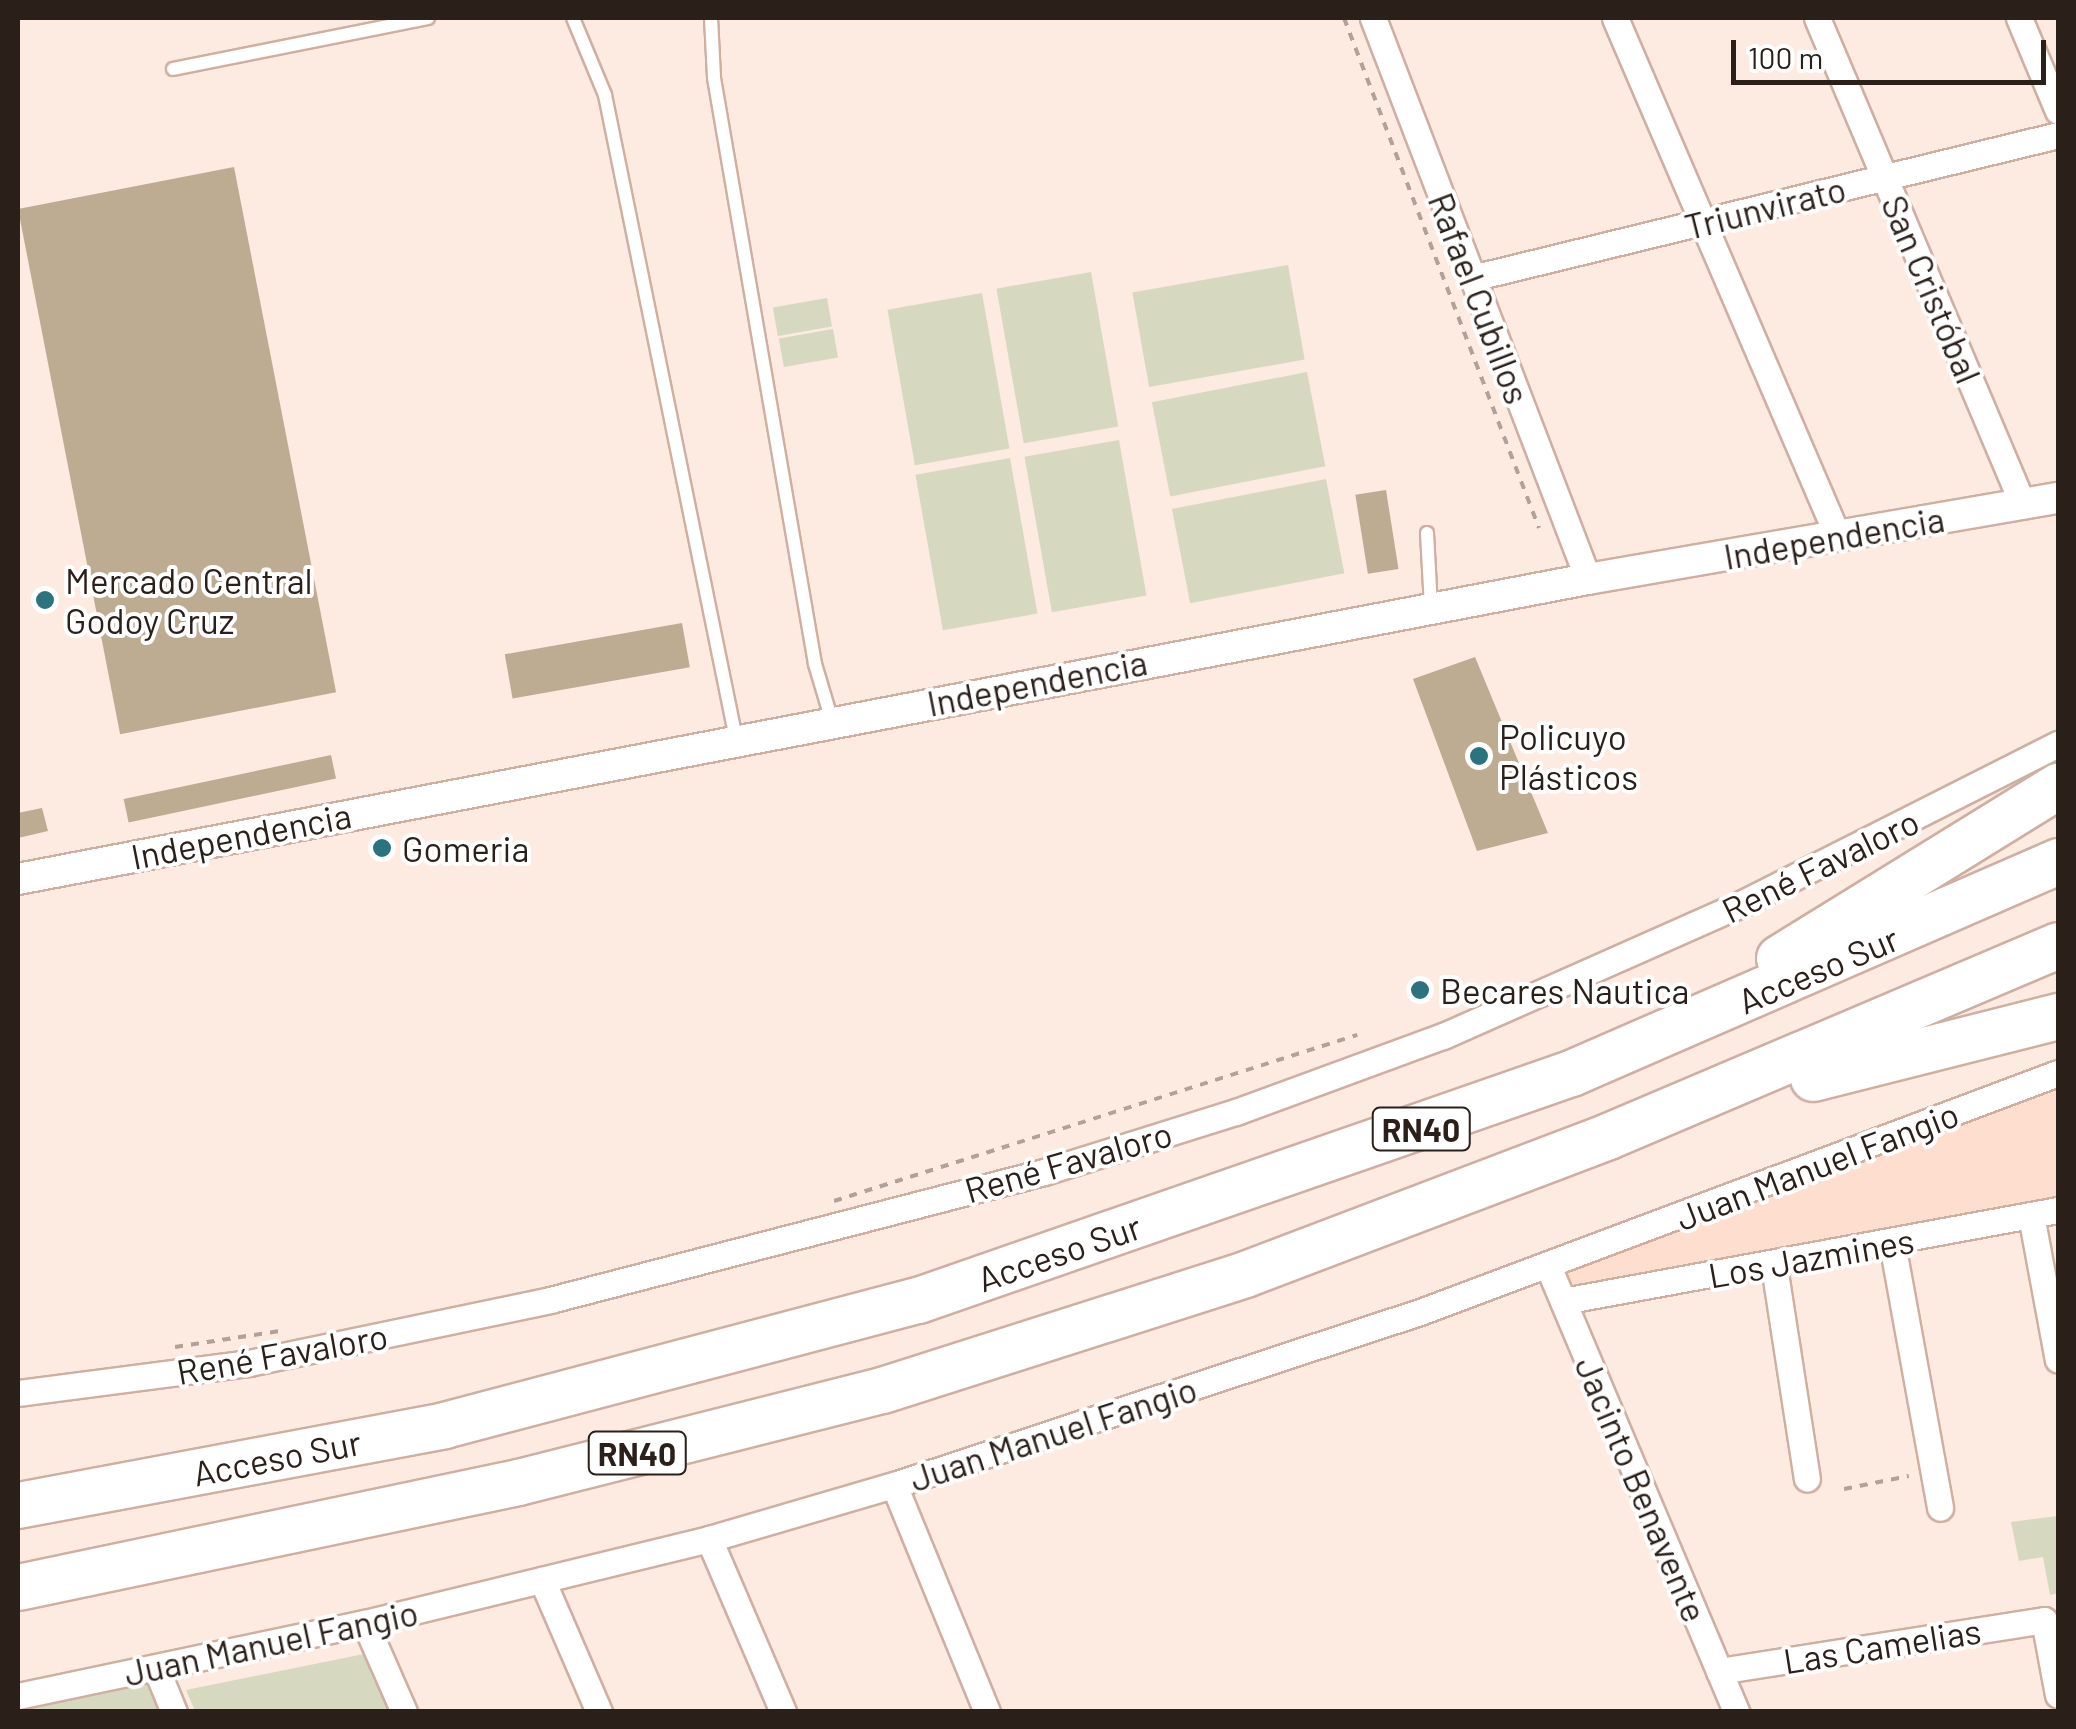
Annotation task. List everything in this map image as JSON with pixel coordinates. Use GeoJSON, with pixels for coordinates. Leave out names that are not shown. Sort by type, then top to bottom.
{"type":"FeatureCollection","features":[{"type":"Feature","properties":{"kind":"highway"},"geometry":{"type":"LineString","coordinates":[[763,1342],[1565,1054],[1818,938],[2058,786]]}},
{"type":"Feature","properties":{"kind":"highway","name":"Acceso Sur"},"geometry":{"type":"LineString","coordinates":[[18,1506],[444,1426],[918,1300],[1435,1124],[1767,992],[2058,862]]}},
{"type":"Feature","properties":{"kind":"highway","name":"Acceso Sur"},"geometry":{"type":"LineString","coordinates":[[18,1586],[728,1432],[882,1390],[1245,1274],[1608,1136],[2058,945]]}},
{"type":"Feature","properties":{"kind":"highway"},"geometry":{"type":"LineString","coordinates":[[1245,1274],[1371,1248],[1841,1068],[2058,1016]]}},
{"type":"Feature","properties":{"kind":"street","name":"Rafael Cubillos"},"geometry":{"type":"LineString","coordinates":[[1372,18],[1588,579]]}},
{"type":"Feature","properties":{"kind":"street"},"geometry":{"type":"LineString","coordinates":[[1615,18],[1838,537]]}},
{"type":"Feature","properties":{"kind":"street","name":"San Cristóbal"},"geometry":{"type":"LineString","coordinates":[[1817,18],[2023,504]]}},
{"type":"Feature","properties":{"kind":"street"},"geometry":{"type":"LineString","coordinates":[[2019,18],[2058,111]]}},
{"type":"Feature","properties":{"kind":"street","name":"Triunvirato"},"geometry":{"type":"LineString","coordinates":[[1472,278],[2058,135]]}},
{"type":"Feature","properties":{"kind":"street","name":"Independencia"},"geometry":{"type":"LineString","coordinates":[[18,879],[832,720],[1588,579],[2058,498]]}},
{"type":"Feature","properties":{"kind":"street","name":"René Favaloro"},"geometry":{"type":"LineString","coordinates":[[18,1393],[249,1363],[550,1300],[1044,1172],[1236,1112],[1443,1036],[1728,910],[2058,744]]}},
{"type":"Feature","properties":{"kind":"street","name":"Juan Manuel Fangio"},"geometry":{"type":"LineString","coordinates":[[18,1696],[366,1623],[709,1539],[894,1484],[1548,1266],[2058,1073]]}},
{"type":"Feature","properties":{"kind":"street","name":"Los Jazmines"},"geometry":{"type":"LineString","coordinates":[[1563,1301],[1774,1266],[2058,1210]]}},
{"type":"Feature","properties":{"kind":"street"},"geometry":{"type":"LineString","coordinates":[[2031,1215],[2058,1360]]}},
{"type":"Feature","properties":{"kind":"street"},"geometry":{"type":"LineString","coordinates":[[1892,1243],[1940,1508]]}},
{"type":"Feature","properties":{"kind":"street","name":"Jacinto Benavente"},"geometry":{"type":"LineString","coordinates":[[1548,1266],[1736,1712]]}},
{"type":"Feature","properties":{"kind":"street"},"geometry":{"type":"LineString","coordinates":[[1774,1266],[1807,1478]]}},
{"type":"Feature","properties":{"kind":"street"},"geometry":{"type":"LineString","coordinates":[[894,1484],[988,1712]]}},
{"type":"Feature","properties":{"kind":"street"},"geometry":{"type":"LineString","coordinates":[[709,1539],[784,1712]]}},
{"type":"Feature","properties":{"kind":"street"},"geometry":{"type":"LineString","coordinates":[[542,1580],[599,1712]]}},
{"type":"Feature","properties":{"kind":"street","name":"Las Camelias"},"geometry":{"type":"LineString","coordinates":[[1719,1671],[2044,1620],[2058,1694]]}},
{"type":"Feature","properties":{"kind":"street"},"geometry":{"type":"LineString","coordinates":[[366,1623],[404,1712]]}},
{"type":"Feature","properties":{"kind":"street"},"geometry":{"type":"LineString","coordinates":[[156,1668],[174,1712]]}},
{"type":"Feature","properties":{"kind":"lane"},"geometry":{"type":"LineString","coordinates":[[173,69],[428,18]]}},
{"type":"Feature","properties":{"kind":"lane"},"geometry":{"type":"LineString","coordinates":[[573,18],[605,96],[736,739]]}},
{"type":"Feature","properties":{"kind":"lane"},"geometry":{"type":"LineString","coordinates":[[711,18],[714,78],[815,664],[832,720]]}},
{"type":"Feature","properties":{"kind":"lane"},"geometry":{"type":"LineString","coordinates":[[1427,533],[1432,609]]}},
{"type":"Feature","properties":{"kind":"path"},"geometry":{"type":"LineString","coordinates":[[1344,18],[1539,528]]}},
{"type":"Feature","properties":{"kind":"path"},"geometry":{"type":"LineString","coordinates":[[830,1202],[1357,1036]]}},
{"type":"Feature","properties":{"kind":"path"},"geometry":{"type":"LineString","coordinates":[[174,1348],[291,1330]]}},
{"type":"Feature","properties":{"kind":"path"},"geometry":{"type":"LineString","coordinates":[[1844,1489],[1934,1472]]}},
{"type":"Feature","properties":{"kind":"shaded area"},"geometry":{"type":"Polygon","coordinates":[[[2058,1073],[2058,1210],[1563,1301],[1548,1266],[2058,1073]]]}},
{"type":"Feature","properties":{"kind":"green space"},"geometry":{"type":"Polygon","coordinates":[[[1288,265],[1305,360],[1149,387],[1132,292],[1288,265]]]}},
{"type":"Feature","properties":{"kind":"green space"},"geometry":{"type":"Polygon","coordinates":[[[1091,272],[1118,427],[1024,443],[996,289],[1091,272]]]}},
{"type":"Feature","properties":{"kind":"green space"},"geometry":{"type":"Polygon","coordinates":[[[982,293],[1009,449],[915,465],[887,310],[982,293]]]}},
{"type":"Feature","properties":{"kind":"green space"},"geometry":{"type":"Polygon","coordinates":[[[827,298],[832,327],[778,336],[773,308],[827,298]]]}},
{"type":"Feature","properties":{"kind":"green space"},"geometry":{"type":"Polygon","coordinates":[[[833,329],[838,358],[784,367],[779,339],[833,329]]]}},
{"type":"Feature","properties":{"kind":"green space"},"geometry":{"type":"Polygon","coordinates":[[[1307,372],[1325,466],[1170,496],[1152,402],[1307,372]]]}},
{"type":"Feature","properties":{"kind":"green space"},"geometry":{"type":"Polygon","coordinates":[[[1119,440],[1146,596],[1052,612],[1024,457],[1119,440]]]}},
{"type":"Feature","properties":{"kind":"green space"},"geometry":{"type":"Polygon","coordinates":[[[1010,458],[1037,614],[943,630],[915,475],[1010,458]]]}},
{"type":"Feature","properties":{"kind":"green space"},"geometry":{"type":"Polygon","coordinates":[[[1326,479],[1344,573],[1190,603],[1172,509],[1326,479]]]}},
{"type":"Feature","properties":{"kind":"green space"},"geometry":{"type":"Polygon","coordinates":[[[2058,1516],[2058,1593],[2050,1595],[2043,1557],[2019,1561],[2011,1522],[2058,1516]]]}},
{"type":"Feature","properties":{"kind":"green space"},"geometry":{"type":"Polygon","coordinates":[[[364,1654],[388,1711],[195,1711],[186,1690],[364,1654]]]}},
{"type":"Feature","properties":{"kind":"green space"},"geometry":{"type":"Polygon","coordinates":[[[156,1668],[174,1712],[18,1712],[18,1696],[156,1668]]]}},
{"type":"Feature","properties":{"kind":"building"},"geometry":{"type":"Polygon","coordinates":[[[234,167],[336,692],[120,734],[18,209],[234,167]]]}},
{"type":"Feature","properties":{"kind":"building"},"geometry":{"type":"Polygon","coordinates":[[[1386,490],[1399,569],[1368,574],[1355,495],[1386,490]]]}},
{"type":"Feature","properties":{"kind":"building"},"geometry":{"type":"Polygon","coordinates":[[[682,623],[690,667],[513,699],[505,654],[682,623]]]}},
{"type":"Feature","properties":{"kind":"building","name":"Policuyo Plásticos"},"geometry":{"type":"Polygon","coordinates":[[[1475,657],[1548,833],[1477,851],[1413,679],[1475,657]]]}},
{"type":"Feature","properties":{"kind":"building"},"geometry":{"type":"Polygon","coordinates":[[[331,755],[336,778],[129,823],[124,799],[331,755]]]}},
{"type":"Feature","properties":{"kind":"building"},"geometry":{"type":"Polygon","coordinates":[[[42,808],[48,831],[18,838],[18,813],[42,808]]]}},
{"type":"Feature","properties":{"kind":"place","name":"Mercado Central Godoy Cruz"},"geometry":{"type":"Point","coordinates":[45,600]}},
{"type":"Feature","properties":{"kind":"place","name":"Policuyo Plásticos"},"geometry":{"type":"Point","coordinates":[1479,756]}},
{"type":"Feature","properties":{"kind":"place","name":"Gomeria"},"geometry":{"type":"Point","coordinates":[382,848]}},
{"type":"Feature","properties":{"kind":"place","name":"Becares Nautica"},"geometry":{"type":"Point","coordinates":[1420,990]}}]}
